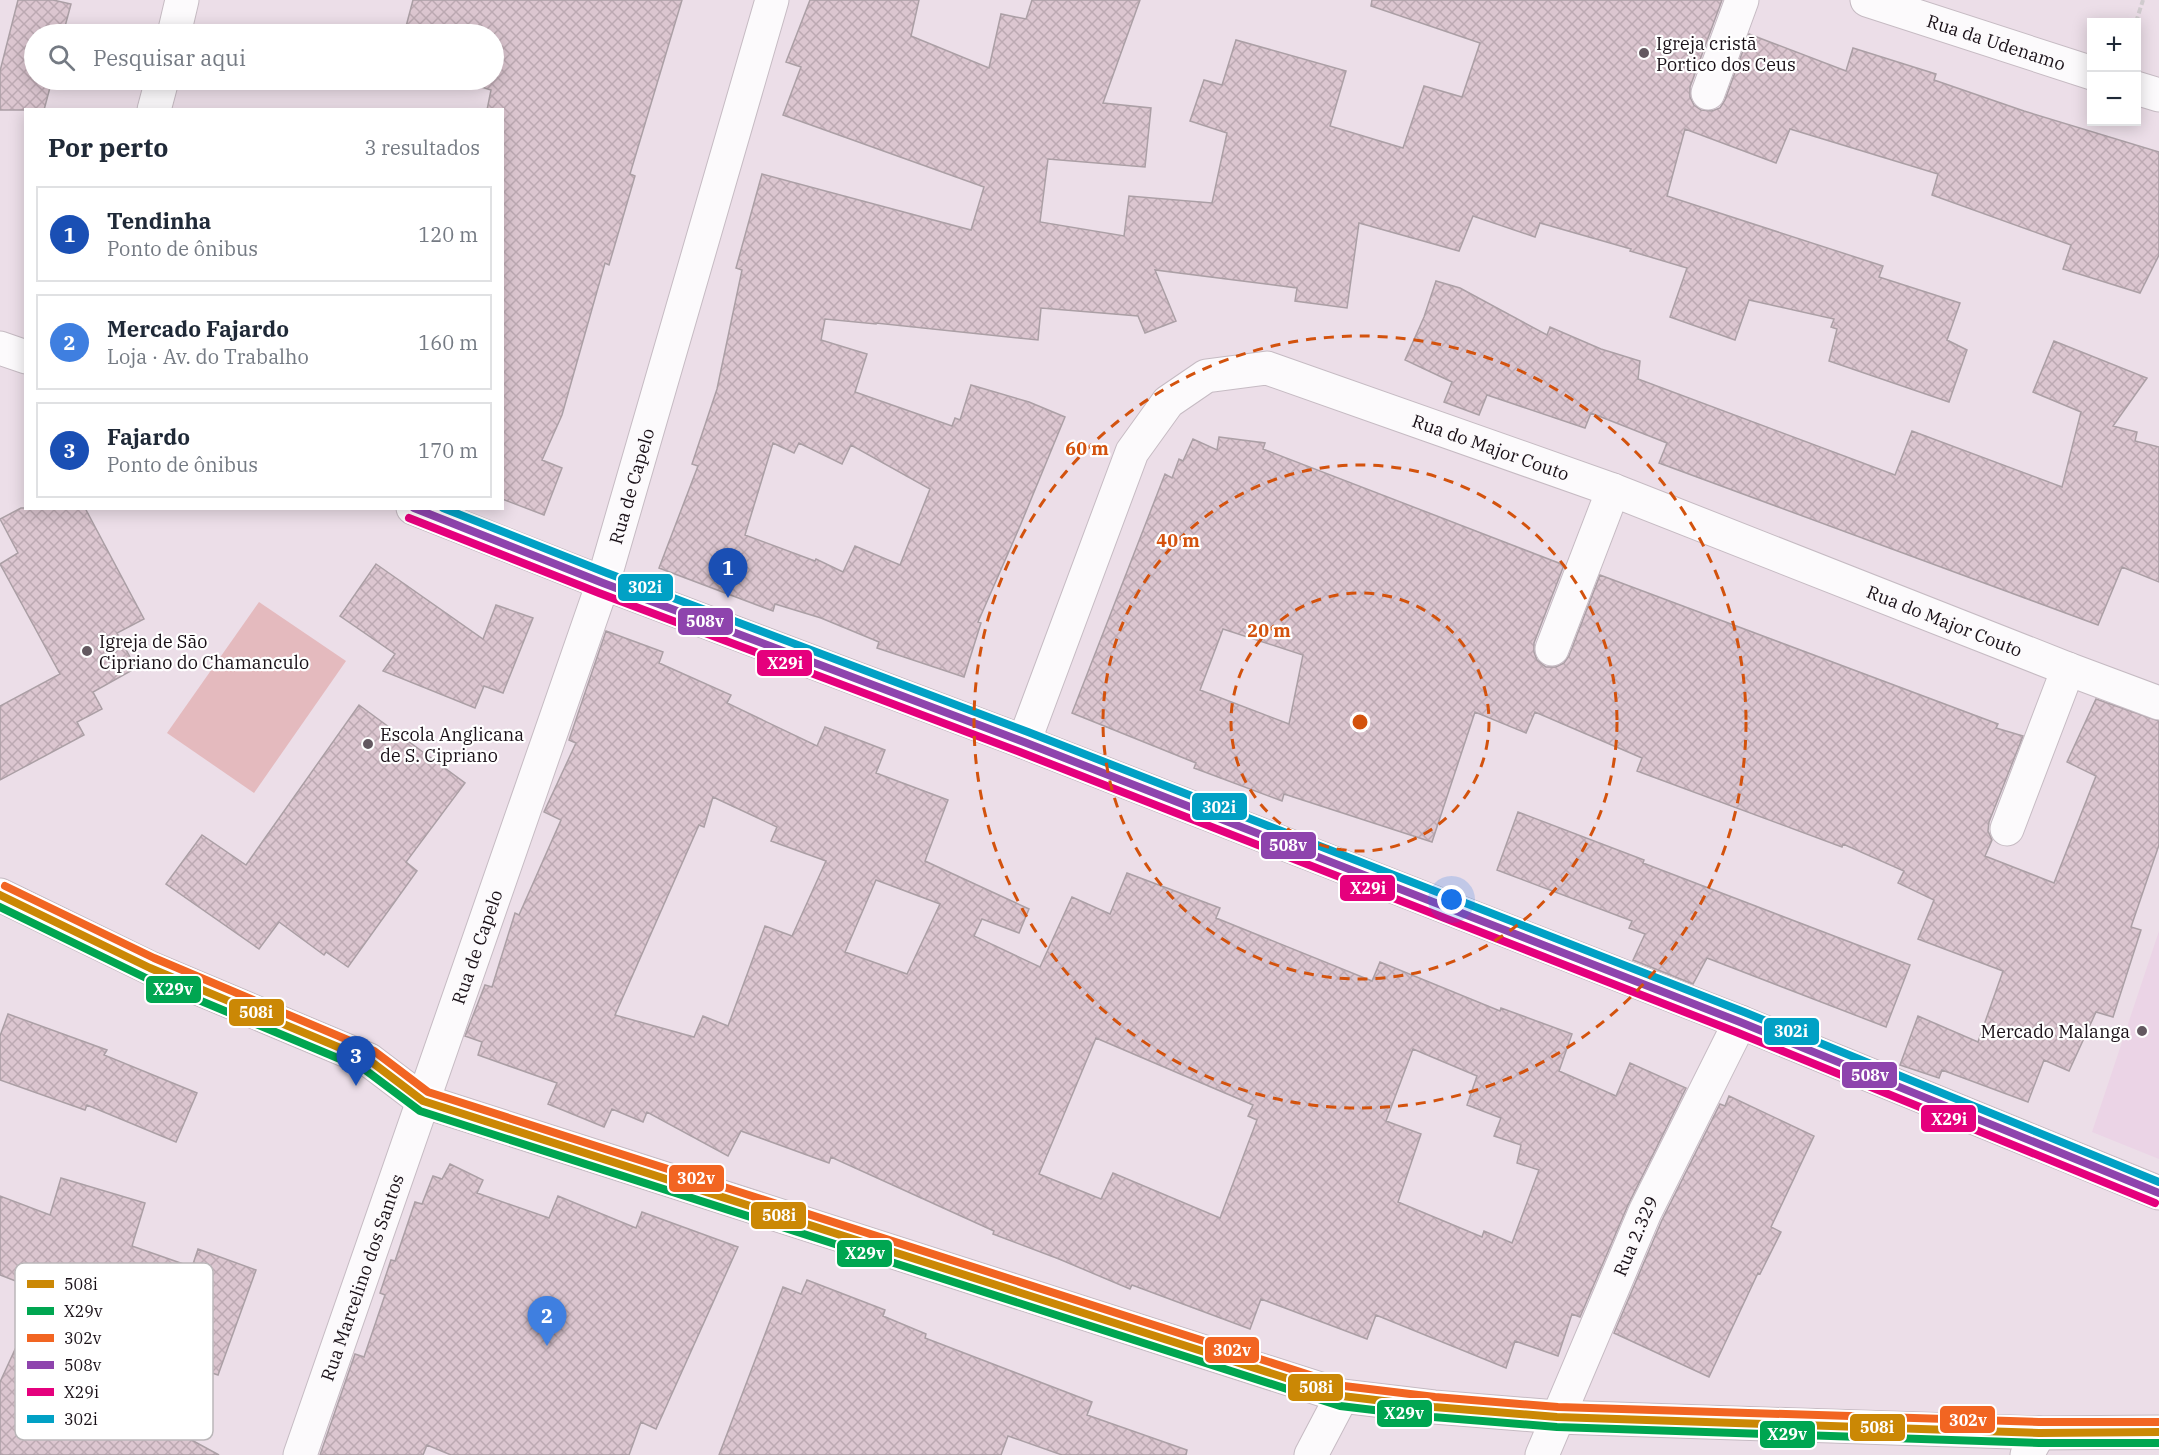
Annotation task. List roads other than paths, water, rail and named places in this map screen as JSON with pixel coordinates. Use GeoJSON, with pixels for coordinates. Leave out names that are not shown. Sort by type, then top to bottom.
{"type":"FeatureCollection","features":[{"type":"Feature","properties":{"kind":"main road"},"geometry":{"type":"LineString","coordinates":[[176,24],[182,0]]}},
{"type":"Feature","properties":{"kind":"main road","name":"Rua de Capelo"},"geometry":{"type":"LineString","coordinates":[[423,1101],[603,583],[772,0]]}},
{"type":"Feature","properties":{"kind":"main road"},"geometry":{"type":"LineString","coordinates":[[1708,93],[1742,0]]}},
{"type":"Feature","properties":{"kind":"main road","name":"Rua da Udenamo"},"geometry":{"type":"LineString","coordinates":[[1867,0],[2088,72]]}},
{"type":"Feature","properties":{"kind":"main road"},"geometry":{"type":"LineString","coordinates":[[155,108],[159,90]]}},
{"type":"Feature","properties":{"kind":"main road"},"geometry":{"type":"LineString","coordinates":[[2141,90],[2159,95]]}},
{"type":"Feature","properties":{"kind":"main road"},"geometry":{"type":"LineString","coordinates":[[0,348],[24,356]]}},
{"type":"Feature","properties":{"kind":"main road","name":"Rua do Major Couto"},"geometry":{"type":"LineString","coordinates":[[1024,742],[1132,452],[1168,402],[1206,376],[1267,368],[1613,490],[2159,703]]}},
{"type":"Feature","properties":{"kind":"main road"},"geometry":{"type":"LineString","coordinates":[[1552,649],[1613,490]]}},
{"type":"Feature","properties":{"kind":"main road"},"geometry":{"type":"LineString","coordinates":[[418,510],[603,583],[1024,742],[1740,1022],[2159,1193]]}},
{"type":"Feature","properties":{"kind":"main road"},"geometry":{"type":"LineString","coordinates":[[2007,829],[2068,669]]}},
{"type":"Feature","properties":{"kind":"main road"},"geometry":{"type":"LineString","coordinates":[[0,895],[150,968],[369,1060],[423,1101],[1342,1396],[1434,1407],[1557,1417],[2033,1444],[2159,1432]]}},
{"type":"Feature","properties":{"kind":"main road","name":"Rua 2.329"},"geometry":{"type":"LineString","coordinates":[[1542,1455],[1645,1212],[1740,1022]]}},
{"type":"Feature","properties":{"kind":"main road","name":"Rua Marcelino dos Santos"},"geometry":{"type":"LineString","coordinates":[[300,1455],[423,1101]]}},
{"type":"Feature","properties":{"kind":"main road"},"geometry":{"type":"LineString","coordinates":[[1311,1455],[1342,1396]]}},
{"type":"Feature","properties":{"kind":"place","name":"Igreja cristã Portico dos Ceus"},"geometry":{"type":"Point","coordinates":[1644,53]}},
{"type":"Feature","properties":{"kind":"place","name":"Tendinha"},"geometry":{"type":"Point","coordinates":[728,598]}},
{"type":"Feature","properties":{"kind":"place","name":"Igreja de São Cipriano do Chamanculo"},"geometry":{"type":"Point","coordinates":[87,651]}},
{"type":"Feature","properties":{"kind":"place","name":"Escola Anglicana de S. Cipriano"},"geometry":{"type":"Point","coordinates":[368,744]}},
{"type":"Feature","properties":{"kind":"place","name":"Mercado Malanga"},"geometry":{"type":"Point","coordinates":[2142,1031]}},
{"type":"Feature","properties":{"kind":"place","name":"Fajardo"},"geometry":{"type":"Point","coordinates":[356,1086]}},
{"type":"Feature","properties":{"kind":"place","name":"Mercado Fajardo"},"geometry":{"type":"Point","coordinates":[547,1346]}}]}
